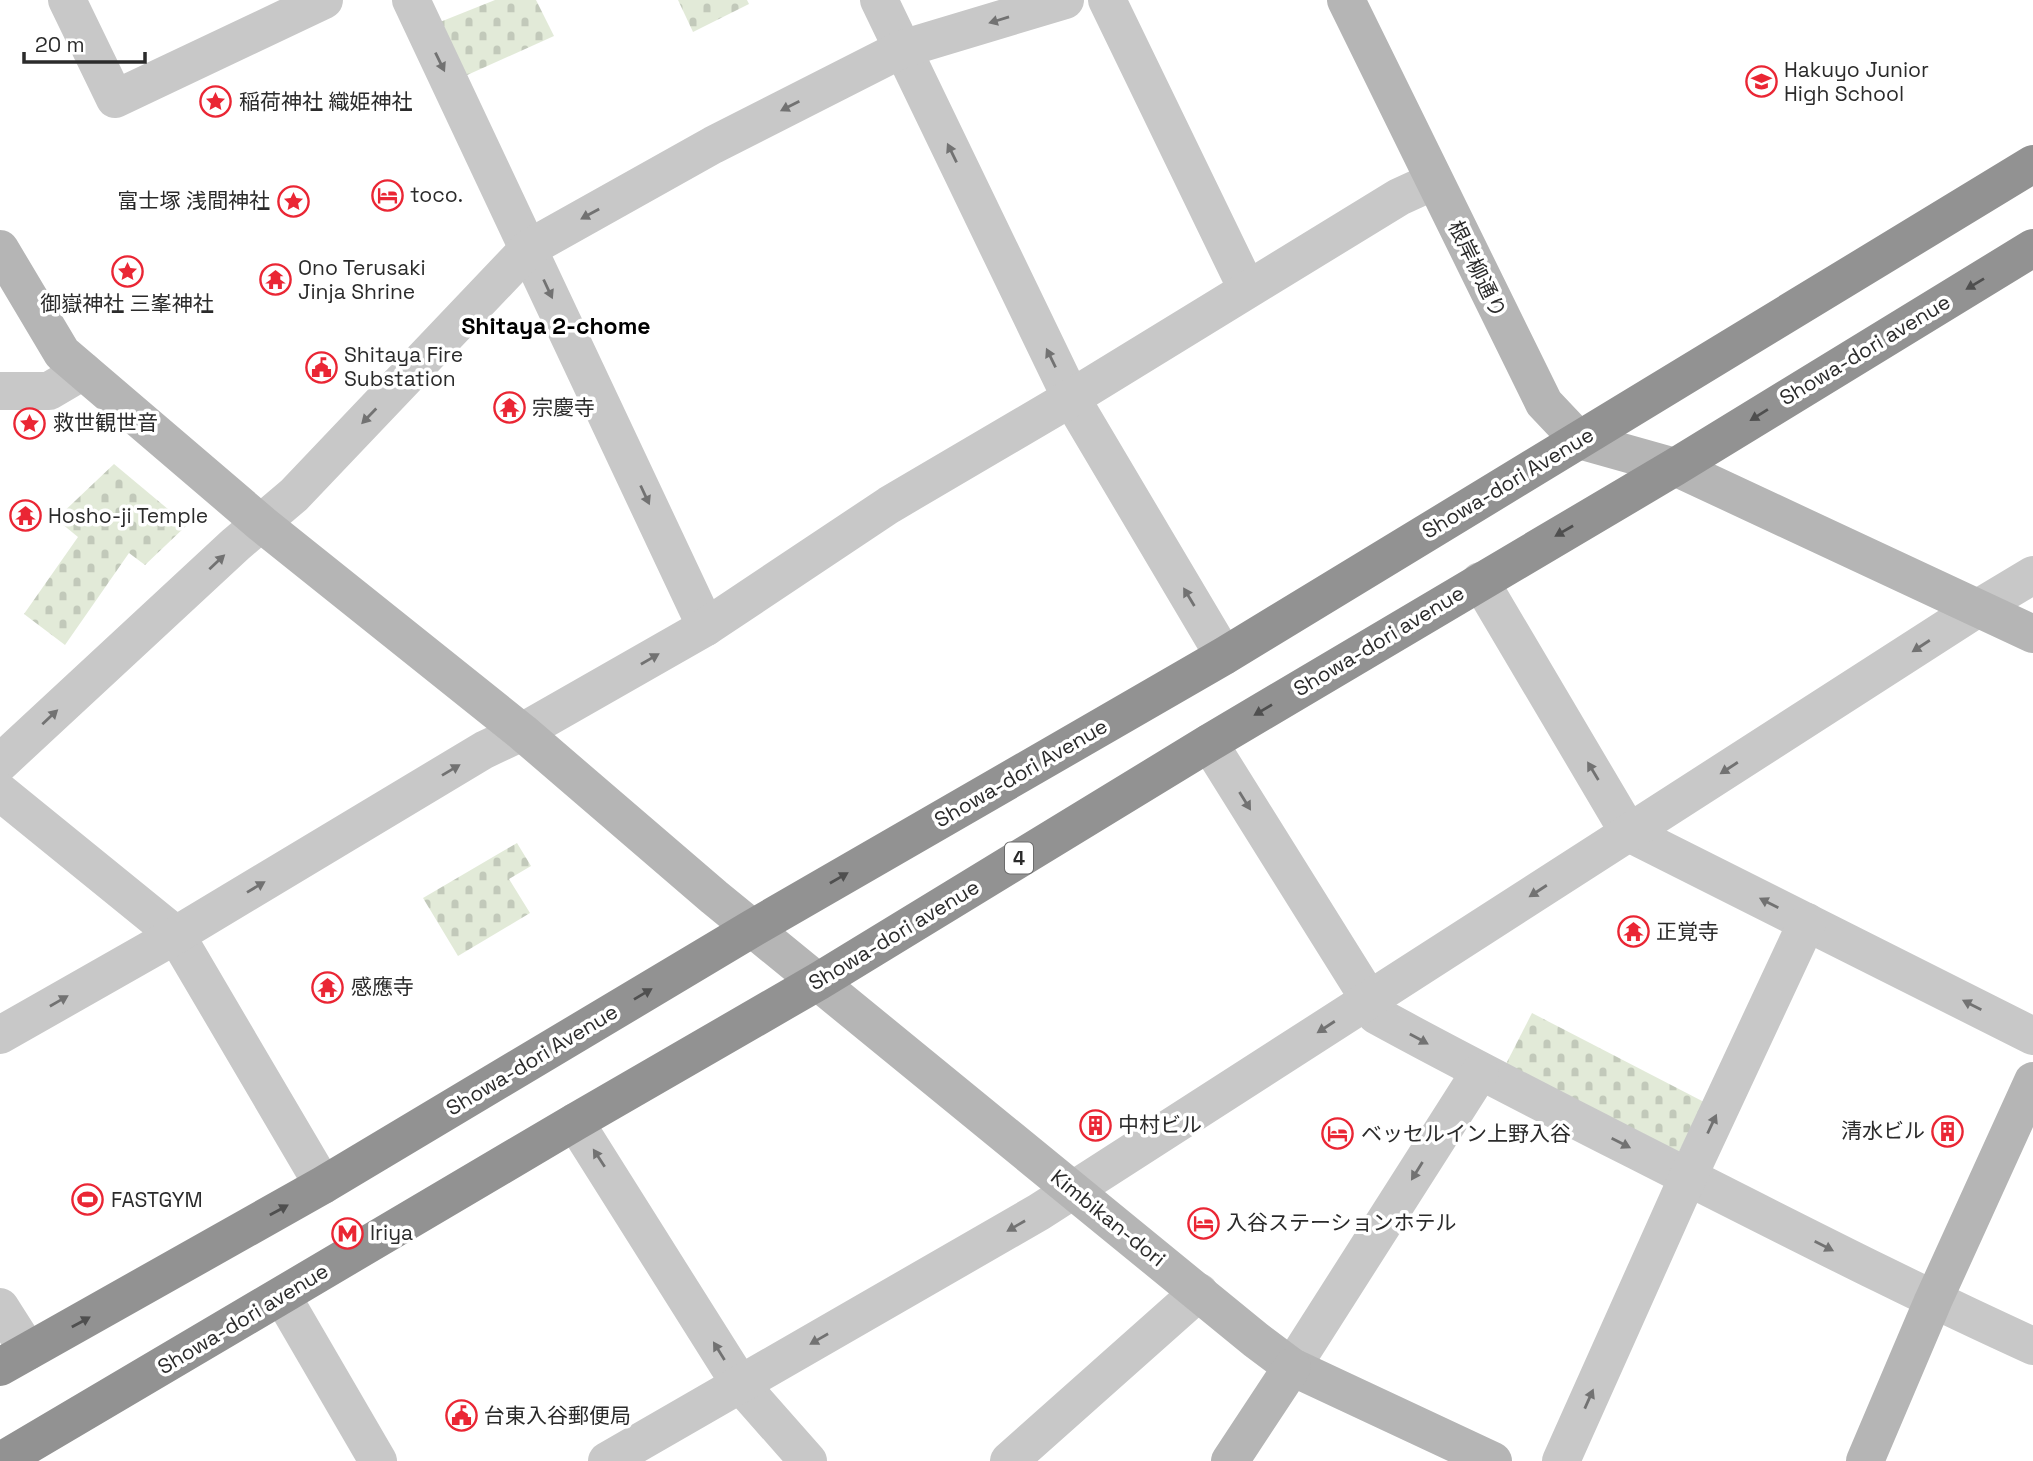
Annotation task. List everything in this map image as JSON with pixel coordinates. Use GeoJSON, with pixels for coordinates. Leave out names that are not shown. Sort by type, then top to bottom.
{"type":"FeatureCollection","features":[{"type":"Feature","properties":{"kind":"highway","name":"Showa-dori Avenue"},"geometry":{"type":"LineString","coordinates":[[14,1359],[323,1185],[753,928],[1224,656],[2033,164]]}},
{"type":"Feature","properties":{"kind":"highway","name":"Showa-dori avenue"},"geometry":{"type":"LineString","coordinates":[[1,1461],[575,1122],[819,982],[1209,743],[1675,467],[2033,248]]}},
{"type":"Feature","properties":{"kind":"street"},"geometry":{"type":"LineString","coordinates":[[67,0],[115,100],[324,0]]}},
{"type":"Feature","properties":{"kind":"street"},"geometry":{"type":"LineString","coordinates":[[411,0],[706,627]]}},
{"type":"Feature","properties":{"kind":"street"},"geometry":{"type":"LineString","coordinates":[[878,0],[1070,398],[1224,656]]}},
{"type":"Feature","properties":{"kind":"street"},"geometry":{"type":"LineString","coordinates":[[0,763],[236,545],[294,495],[529,248],[713,145],[902,49],[1065,0]]}},
{"type":"Feature","properties":{"kind":"street"},"geometry":{"type":"LineString","coordinates":[[1107,0],[1247,289]]}},
{"type":"Feature","properties":{"kind":"street","name":"根岸柳通り"},"geometry":{"type":"LineString","coordinates":[[1346,0],[1544,403],[1579,439],[1675,467],[2033,634]]}},
{"type":"Feature","properties":{"kind":"street"},"geometry":{"type":"LineString","coordinates":[[0,1035],[176,935],[484,750],[522,732],[706,627],[890,505],[1399,197],[1434,181]]}},
{"type":"Feature","properties":{"kind":"street","name":"Kimbikan-dori"},"geometry":{"type":"LineString","coordinates":[[0,249],[62,353],[262,524],[522,732],[753,928],[1199,1292],[1292,1367],[1493,1461]]}},
{"type":"Feature","properties":{"kind":"street"},"geometry":{"type":"LineString","coordinates":[[0,391],[49,391],[83,371]]}},
{"type":"Feature","properties":{"kind":"street"},"geometry":{"type":"LineString","coordinates":[[607,1461],[1039,1212],[2033,575]]}},
{"type":"Feature","properties":{"kind":"street"},"geometry":{"type":"LineString","coordinates":[[1480,581],[1629,833],[2033,1036]]}},
{"type":"Feature","properties":{"kind":"street"},"geometry":{"type":"LineString","coordinates":[[1209,743],[1369,999],[1376,1015],[1480,1072],[1934,1301],[2033,1346]]}},
{"type":"Feature","properties":{"kind":"street"},"geometry":{"type":"LineString","coordinates":[[0,792],[176,935],[323,1185]]}},
{"type":"Feature","properties":{"kind":"street"},"geometry":{"type":"LineString","coordinates":[[1561,1461],[1688,1177],[1807,922]]}},
{"type":"Feature","properties":{"kind":"street"},"geometry":{"type":"LineString","coordinates":[[1230,1461],[1480,1072]]}},
{"type":"Feature","properties":{"kind":"street"},"geometry":{"type":"LineString","coordinates":[[1865,1461],[2033,1081]]}},
{"type":"Feature","properties":{"kind":"street"},"geometry":{"type":"LineString","coordinates":[[575,1122],[740,1384],[808,1461]]}},
{"type":"Feature","properties":{"kind":"street"},"geometry":{"type":"LineString","coordinates":[[1009,1461],[1199,1292]]}},
{"type":"Feature","properties":{"kind":"street"},"geometry":{"type":"LineString","coordinates":[[282,1296],[378,1461]]}},
{"type":"Feature","properties":{"kind":"street"},"geometry":{"type":"LineString","coordinates":[[0,1307],[14,1359]]}},
{"type":"Feature","properties":{"kind":"green space"},"geometry":{"type":"Polygon","coordinates":[[[495,0],[536,0],[554,36],[465,76],[440,22],[495,0]]]}},
{"type":"Feature","properties":{"kind":"green space"},"geometry":{"type":"Polygon","coordinates":[[[678,0],[747,0],[749,4],[693,32],[678,0]]]}},
{"type":"Feature","properties":{"kind":"green space"},"geometry":{"type":"Polygon","coordinates":[[[114,464],[187,525],[145,565],[129,553],[65,645],[24,614],[78,537],[56,519],[114,464]]]}},
{"type":"Feature","properties":{"kind":"green space"},"geometry":{"type":"Polygon","coordinates":[[[517,843],[531,866],[509,879],[530,913],[458,956],[423,898],[517,843]]]}},
{"type":"Feature","properties":{"kind":"green space"},"geometry":{"type":"Polygon","coordinates":[[[1532,1013],[1704,1102],[1679,1152],[1506,1064],[1532,1013]]]}},
{"type":"Feature","properties":{"kind":"place","name":"Hakuyo Junior High School"},"geometry":{"type":"Point","coordinates":[1761,82]}},
{"type":"Feature","properties":{"kind":"place","name":"稲荷神社 織姫神社"},"geometry":{"type":"Point","coordinates":[216,102]}},
{"type":"Feature","properties":{"kind":"place","name":"toco."},"geometry":{"type":"Point","coordinates":[387,195]}},
{"type":"Feature","properties":{"kind":"place","name":"富士塚 浅間神社"},"geometry":{"type":"Point","coordinates":[293,201]}},
{"type":"Feature","properties":{"kind":"place","name":"御嶽神社 三峯神社"},"geometry":{"type":"Point","coordinates":[127,272]}},
{"type":"Feature","properties":{"kind":"place","name":"Ono Terusaki Jinja Shrine"},"geometry":{"type":"Point","coordinates":[275,280]}},
{"type":"Feature","properties":{"kind":"place","name":"Shitaya Fire Substation"},"geometry":{"type":"Point","coordinates":[321,367]}},
{"type":"Feature","properties":{"kind":"place","name":"宗慶寺"},"geometry":{"type":"Point","coordinates":[509,408]}},
{"type":"Feature","properties":{"kind":"place","name":"救世観世音"},"geometry":{"type":"Point","coordinates":[30,423]}},
{"type":"Feature","properties":{"kind":"place","name":"Hosho-ji Temple"},"geometry":{"type":"Point","coordinates":[25,516]}},
{"type":"Feature","properties":{"kind":"place","name":"正覚寺"},"geometry":{"type":"Point","coordinates":[1633,932]}},
{"type":"Feature","properties":{"kind":"place","name":"感應寺"},"geometry":{"type":"Point","coordinates":[328,987]}},
{"type":"Feature","properties":{"kind":"place","name":"中村ビル"},"geometry":{"type":"Point","coordinates":[1095,1125]}},
{"type":"Feature","properties":{"kind":"place","name":"清水ビル"},"geometry":{"type":"Point","coordinates":[1948,1131]}},
{"type":"Feature","properties":{"kind":"place","name":"ベッセルイン上野入谷"},"geometry":{"type":"Point","coordinates":[1338,1134]}},
{"type":"Feature","properties":{"kind":"place","name":"FASTGYM"},"geometry":{"type":"Point","coordinates":[88,1200]}},
{"type":"Feature","properties":{"kind":"place","name":"入谷ステーションホテル"},"geometry":{"type":"Point","coordinates":[1203,1223]}},
{"type":"Feature","properties":{"kind":"place","name":"Iriya"},"geometry":{"type":"Point","coordinates":[347,1233]}},
{"type":"Feature","properties":{"kind":"place","name":"台東入谷郵便局"},"geometry":{"type":"Point","coordinates":[461,1416]}},
{"type":"Feature","properties":{"kind":"district","name":"Shitaya 2-chome"},"geometry":{"type":"Point","coordinates":[556,326]}}]}
